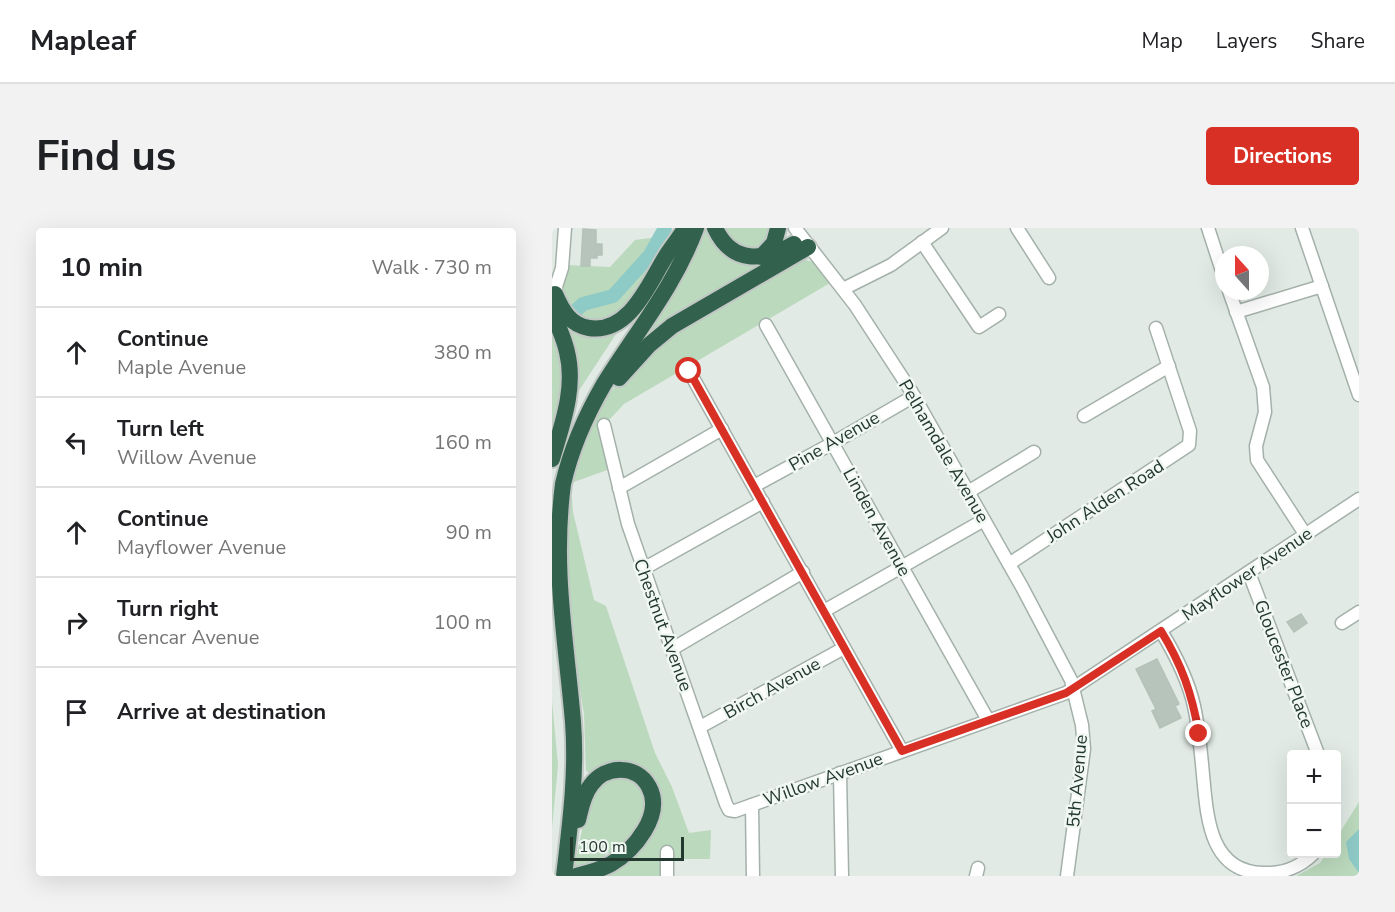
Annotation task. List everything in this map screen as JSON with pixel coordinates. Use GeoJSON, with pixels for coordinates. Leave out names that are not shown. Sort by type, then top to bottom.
{"type":"FeatureCollection","features":[{"type":"Feature","properties":{"kind":"highway"},"geometry":{"type":"LineString","coordinates":[[715,228],[722,241],[734,251],[748,256],[774,254],[802,238]]}},
{"type":"Feature","properties":{"kind":"highway"},"geometry":{"type":"LineString","coordinates":[[761,256],[774,243],[778,228]]}},
{"type":"Feature","properties":{"kind":"highway"},"geometry":{"type":"LineString","coordinates":[[553,296],[564,313],[576,324],[594,329],[612,325],[626,315],[641,298],[665,258],[687,230]]}},
{"type":"Feature","properties":{"kind":"highway"},"geometry":{"type":"LineString","coordinates":[[564,876],[573,789],[574,733],[556,596],[554,556],[561,491],[580,432],[601,389],[672,280],[687,230]]}},
{"type":"Feature","properties":{"kind":"highway"},"geometry":{"type":"LineString","coordinates":[[552,485],[568,435],[587,393],[660,281],[687,230]]}},
{"type":"Feature","properties":{"kind":"highway"},"geometry":{"type":"LineString","coordinates":[[580,432],[624,370],[658,337],[802,238]]}},
{"type":"Feature","properties":{"kind":"highway"},"geometry":{"type":"LineString","coordinates":[[552,312],[567,349],[570,377],[566,408],[552,459]]}},
{"type":"Feature","properties":{"kind":"highway"},"geometry":{"type":"LineString","coordinates":[[552,651],[562,717],[564,754],[563,798],[554,876]]}},
{"type":"Feature","properties":{"kind":"highway"},"geometry":{"type":"LineString","coordinates":[[567,852],[585,795],[595,780],[608,772],[619,769],[632,772],[643,779],[650,788],[653,803],[649,820],[642,834],[611,864],[577,876]]}},
{"type":"Feature","properties":{"kind":"street"},"geometry":{"type":"LineString","coordinates":[[553,296],[562,268],[558,254],[565,228]]}},
{"type":"Feature","properties":{"kind":"street"},"geometry":{"type":"LineString","coordinates":[[843,289],[891,265],[942,228]]}},
{"type":"Feature","properties":{"kind":"street"},"geometry":{"type":"LineString","coordinates":[[1017,228],[1049,278]]}},
{"type":"Feature","properties":{"kind":"street"},"geometry":{"type":"LineString","coordinates":[[1208,228],[1215,249]]}},
{"type":"Feature","properties":{"kind":"street"},"geometry":{"type":"LineString","coordinates":[[1302,228],[1359,395]]}},
{"type":"Feature","properties":{"kind":"street","name":"Pelhamdale Avenue"},"geometry":{"type":"LineString","coordinates":[[802,238],[843,289],[914,396],[1010,564],[1074,687]]}},
{"type":"Feature","properties":{"kind":"street"},"geometry":{"type":"LineString","coordinates":[[922,242],[979,327],[999,314]]}},
{"type":"Feature","properties":{"kind":"street"},"geometry":{"type":"LineString","coordinates":[[1236,312],[1322,286]]}},
{"type":"Feature","properties":{"kind":"street"},"geometry":{"type":"LineString","coordinates":[[1232,300],[1263,387],[1266,403],[1264,421],[1256,446],[1257,460],[1305,534]]}},
{"type":"Feature","properties":{"kind":"street","name":"Linden Avenue"},"geometry":{"type":"LineString","coordinates":[[766,325],[988,720]]}},
{"type":"Feature","properties":{"kind":"street"},"geometry":{"type":"LineString","coordinates":[[1084,416],[1169,366],[1156,328]]}},
{"type":"Feature","properties":{"kind":"street","name":"John Alden Road"},"geometry":{"type":"LineString","coordinates":[[1010,564],[1188,445],[1190,431],[1169,366]]}},
{"type":"Feature","properties":{"kind":"street"},"geometry":{"type":"LineString","coordinates":[[689,371],[902,751]]}},
{"type":"Feature","properties":{"kind":"street","name":"Pine Avenue"},"geometry":{"type":"LineString","coordinates":[[754,486],[914,396]]}},
{"type":"Feature","properties":{"kind":"street","name":"Chestnut Avenue"},"geometry":{"type":"LineString","coordinates":[[604,425],[628,524],[726,804],[729,810],[747,807]]}},
{"type":"Feature","properties":{"kind":"street"},"geometry":{"type":"LineString","coordinates":[[619,488],[722,429]]}},
{"type":"Feature","properties":{"kind":"street"},"geometry":{"type":"LineString","coordinates":[[968,492],[1034,453]]}},
{"type":"Feature","properties":{"kind":"street","name":"Mayflower Avenue"},"geometry":{"type":"LineString","coordinates":[[1074,687],[1359,499]]}},
{"type":"Feature","properties":{"kind":"street"},"geometry":{"type":"LineString","coordinates":[[643,569],[763,502]]}},
{"type":"Feature","properties":{"kind":"street"},"geometry":{"type":"LineString","coordinates":[[824,611],[984,520]]}},
{"type":"Feature","properties":{"kind":"street"},"geometry":{"type":"LineString","coordinates":[[672,650],[803,572]]}},
{"type":"Feature","properties":{"kind":"street","name":"Gloucester Place"},"geometry":{"type":"LineString","coordinates":[[1249,573],[1316,750]]}},
{"type":"Feature","properties":{"kind":"street"},"geometry":{"type":"LineString","coordinates":[[1342,623],[1359,612]]}},
{"type":"Feature","properties":{"kind":"street"},"geometry":{"type":"LineString","coordinates":[[1161,631],[1179,664],[1194,705],[1209,830],[1217,847],[1234,864],[1258,873],[1276,872],[1295,867],[1307,858]]}},
{"type":"Feature","properties":{"kind":"street","name":"Birch Avenue"},"geometry":{"type":"LineString","coordinates":[[700,727],[844,648]]}},
{"type":"Feature","properties":{"kind":"street","name":"Willow Avenue"},"geometry":{"type":"LineString","coordinates":[[747,807],[1066,693],[1074,687]]}},
{"type":"Feature","properties":{"kind":"street","name":"5th Avenue"},"geometry":{"type":"LineString","coordinates":[[1067,876],[1084,749],[1082,725],[1074,687]]}},
{"type":"Feature","properties":{"kind":"street"},"geometry":{"type":"LineString","coordinates":[[840,773],[842,876]]}},
{"type":"Feature","properties":{"kind":"street"},"geometry":{"type":"LineString","coordinates":[[747,807],[753,876]]}},
{"type":"Feature","properties":{"kind":"street"},"geometry":{"type":"LineString","coordinates":[[667,852],[667,876]]}},
{"type":"Feature","properties":{"kind":"green space"},"geometry":{"type":"Polygon","coordinates":[[[659,228],[672,228],[648,276],[637,294],[623,309],[609,319],[594,323],[575,316],[561,290],[567,265],[610,267],[635,240],[658,237],[659,228]]]}},
{"type":"Feature","properties":{"kind":"green space"},"geometry":{"type":"Polygon","coordinates":[[[702,228],[710,228],[770,263],[644,343],[640,340],[702,228]]]}},
{"type":"Feature","properties":{"kind":"green space"},"geometry":{"type":"Polygon","coordinates":[[[721,228],[773,228],[762,248],[742,249],[721,228]]]}},
{"type":"Feature","properties":{"kind":"green space"},"geometry":{"type":"Polygon","coordinates":[[[800,261],[813,262],[830,283],[624,404],[609,420],[602,422],[610,469],[571,483],[573,512],[594,600],[606,606],[655,753],[672,787],[689,833],[711,830],[710,859],[673,859],[662,876],[598,876],[655,824],[647,774],[590,773],[586,771],[584,714],[557,554],[571,472],[592,422],[609,394],[657,342],[800,261]]]}},
{"type":"Feature","properties":{"kind":"green space"},"geometry":{"type":"Polygon","coordinates":[[[558,311],[618,331],[580,389],[573,404],[558,311]]]}},
{"type":"Feature","properties":{"kind":"green space"},"geometry":{"type":"Polygon","coordinates":[[[552,321],[564,374],[552,443],[552,321]]]}},
{"type":"Feature","properties":{"kind":"green space"},"geometry":{"type":"Polygon","coordinates":[[[552,701],[558,765],[552,828],[552,701]]]}},
{"type":"Feature","properties":{"kind":"green space"},"geometry":{"type":"Polygon","coordinates":[[[612,774],[636,779],[649,806],[634,836],[611,857],[608,852],[602,859],[574,869],[589,795],[612,774]]]}},
{"type":"Feature","properties":{"kind":"green space"},"geometry":{"type":"Polygon","coordinates":[[[1359,802],[1359,876],[1296,876],[1320,863],[1323,858],[1341,858],[1341,831],[1359,802]]]}},
{"type":"Feature","properties":{"kind":"water"},"geometry":{"type":"Polygon","coordinates":[[[1359,829],[1359,873],[1349,859],[1346,842],[1359,829]]]}},
{"type":"Feature","properties":{"kind":"building"},"geometry":{"type":"Polygon","coordinates":[[[583,229],[596,230],[596,244],[602,244],[602,255],[590,258],[590,266],[581,266],[583,229]]]}},
{"type":"Feature","properties":{"kind":"building"},"geometry":{"type":"Polygon","coordinates":[[[1301,614],[1307,623],[1294,632],[1287,622],[1301,614]]]}},
{"type":"Feature","properties":{"kind":"building"},"geometry":{"type":"Polygon","coordinates":[[[1157,659],[1179,704],[1175,706],[1181,718],[1160,728],[1152,711],[1156,709],[1136,669],[1157,659]]]}},
{"type":"Feature","properties":{"kind":"waterway"},"geometry":{"type":"LineString","coordinates":[[572,314],[583,304],[613,296],[650,255],[665,228]]}},
{"type":"Feature","properties":{"kind":"route"},"geometry":{"type":"LineString","coordinates":[[689,371],[902,751],[1049,697],[1066,693],[1161,631],[1189,685],[1199,734]]}}]}
